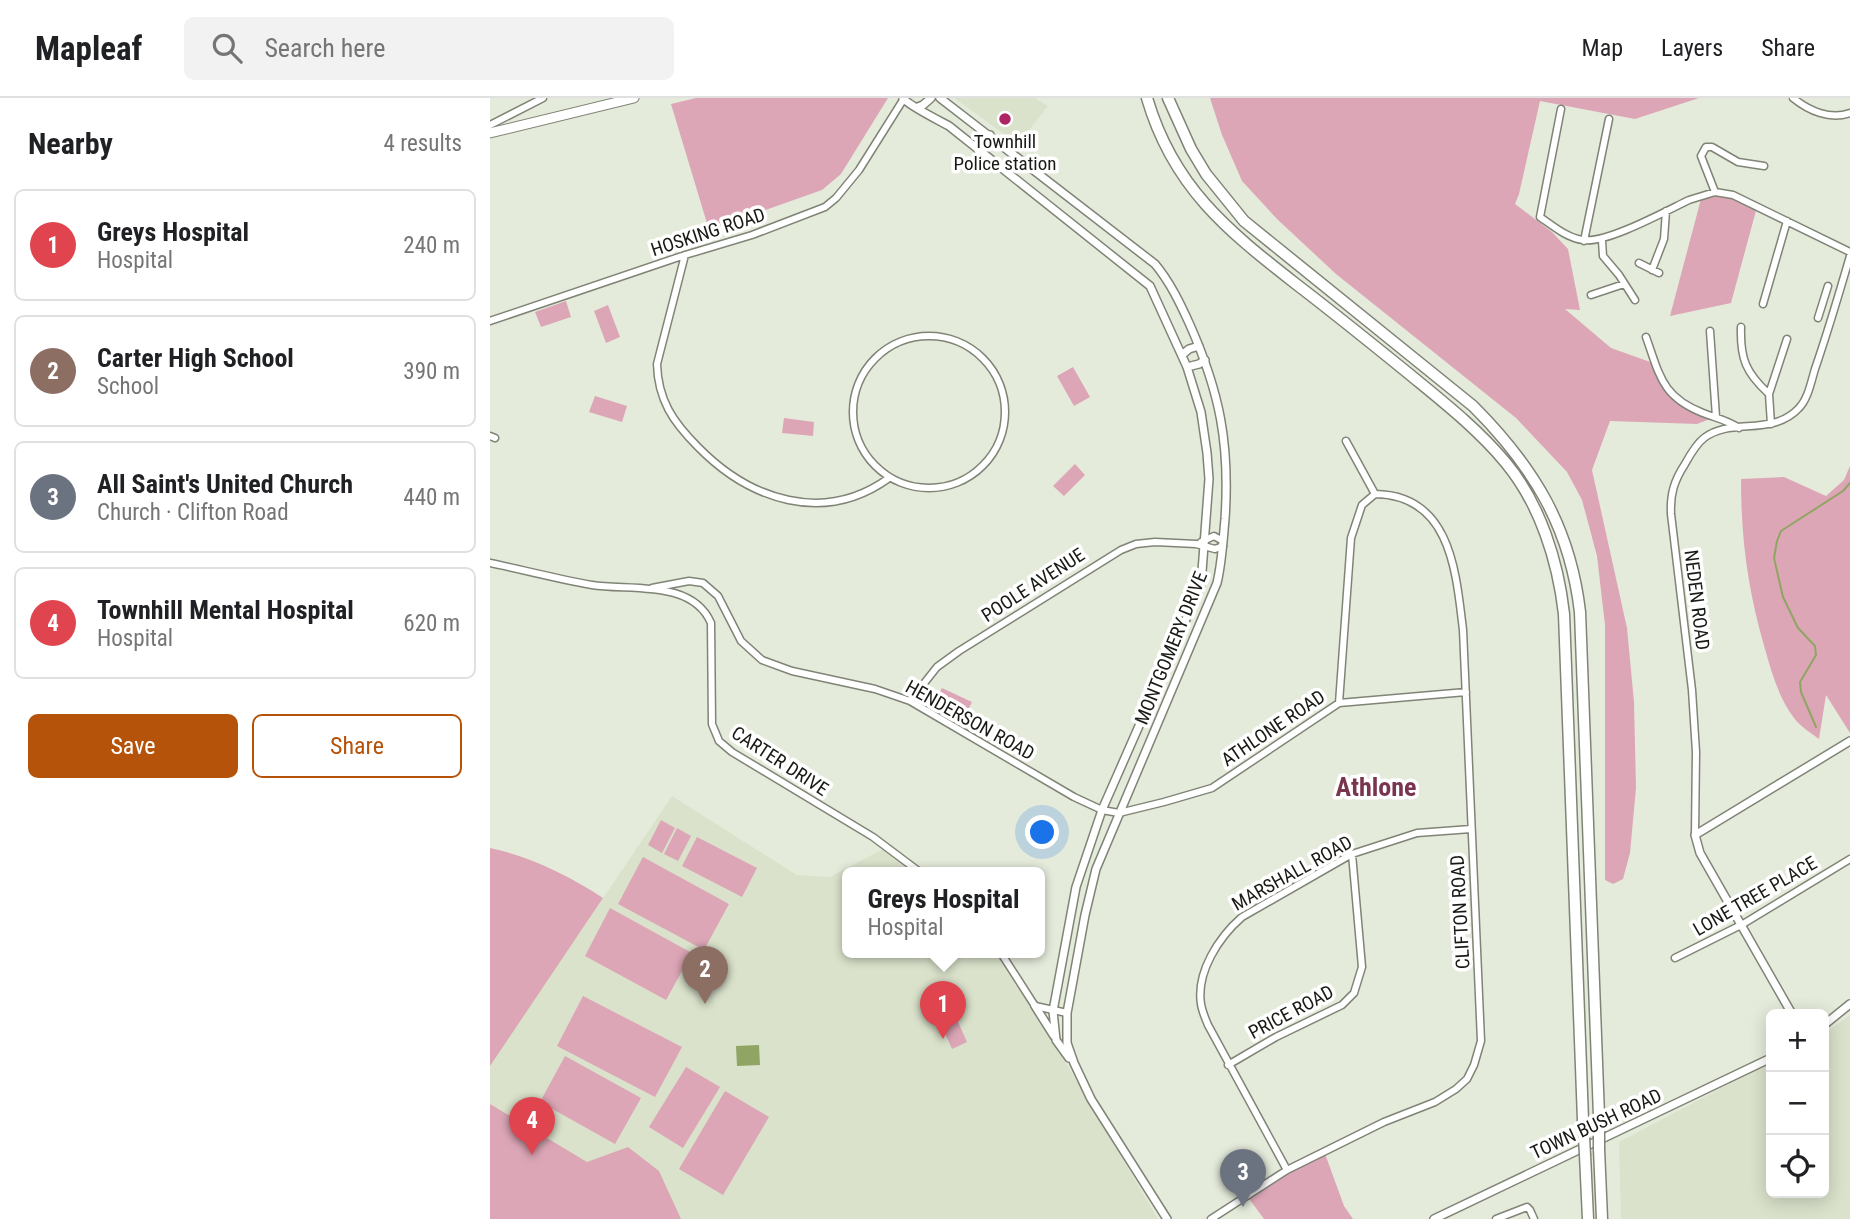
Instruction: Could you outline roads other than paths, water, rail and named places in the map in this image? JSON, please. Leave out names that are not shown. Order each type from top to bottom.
[{"type":"highway","points":[[1147,98],[1169,150],[1186,181],[1205,206],[1247,246],[1345,322],[1474,429],[1520,482],[1541,523],[1558,570],[1564,614],[1588,1219]]},
{"type":"highway","points":[[1168,98],[1191,149],[1206,174],[1244,221],[1473,406],[1528,469],[1558,522],[1577,588],[1581,623],[1602,1219]]},
{"type":"main road","points":[[490,133],[634,98]]},
{"type":"street","points":[[490,125],[543,98]]},
{"type":"street","points":[[915,106],[923,105],[931,98]]},
{"type":"street","name":"MONTGOMERY DRIVE","points":[[940,98],[1155,264],[1172,287],[1199,346],[1222,417],[1227,482],[1223,543],[1214,594],[1096,869],[1067,1013],[1066,1037],[1074,1063],[1091,1099],[1167,1219]]},
{"type":"street","points":[[1793,98],[1803,106],[1824,114],[1834,116],[1850,113]]},
{"type":"street","name":"MONTGOMERY DRIVE","points":[[903,99],[949,127],[1150,286],[1187,367],[1201,412],[1209,465],[1202,543],[1203,572],[1197,596],[1102,810],[1081,869],[1053,1011],[1056,1040],[1074,1063]]},
{"type":"street","name":"HOSKING ROAD","points":[[490,321],[752,235],[825,207],[859,170],[895,116],[903,99]]},
{"type":"street","name":"HOSKING ROAD","points":[[895,116],[915,106]]},
{"type":"street","points":[[523,108],[524,125]]},
{"type":"street","points":[[1561,109],[1540,217],[1573,237],[1584,241],[1602,240],[1689,200],[1724,192],[1745,199],[1850,254]]},
{"type":"street","points":[[1584,241],[1609,119]]},
{"type":"street","points":[[978,150],[989,135]]},
{"type":"street","points":[[1715,192],[1701,156],[1706,147],[1712,147],[1738,162],[1764,166]]},
{"type":"street","points":[[1639,263],[1656,272],[1664,239],[1666,211]]},
{"type":"street","points":[[1763,304],[1787,221]]},
{"type":"street","points":[[1602,240],[1603,256],[1635,300]]},
{"type":"street","name":"NEDEN ROAD","points":[[1790,1009],[1700,853],[1695,835],[1696,752],[1692,690],[1671,514],[1671,492],[1689,457],[1704,437],[1721,430],[1771,424],[1787,418],[1804,402],[1850,254]]},
{"type":"street","points":[[685,255],[660,344],[657,372],[667,411],[691,440],[729,475],[750,488],[782,499],[825,503],[848,499],[873,490],[890,478]]},
{"type":"street","points":[[1591,295],[1625,284]]},
{"type":"street","points":[[1818,318],[1828,286]]},
{"type":"street","points":[[1823,304],[1836,306]]},
{"type":"street","points":[[1741,327],[1741,353],[1746,367],[1769,394]]},
{"type":"street","points":[[1710,331],[1716,417]]},
{"type":"street","points":[[932,337],[961,343],[986,361],[1002,388],[1005,406],[999,441],[990,459],[981,469],[951,485],[919,488],[890,478],[866,455],[853,426],[852,408],[859,379],[867,366],[891,346],[913,339],[932,337]]},
{"type":"street","points":[[1646,337],[1668,391],[1682,404],[1739,428]]},
{"type":"street","points":[[1771,424],[1769,394],[1787,340]]},
{"type":"street","points":[[1182,355],[1199,346]]},
{"type":"street","points":[[1187,367],[1205,360]]},
{"type":"street","points":[[1339,702],[1351,538],[1362,505],[1375,494],[1346,441]]},
{"type":"street","name":"CLIFTON ROAD","points":[[1211,1219],[1287,1170],[1384,1122],[1435,1102],[1467,1079],[1481,1041],[1463,630],[1456,569],[1438,528],[1415,505],[1402,498],[1375,494]]},
{"type":"street","name":"POOLE AVENUE","points":[[910,701],[937,667],[1103,559],[1136,544],[1202,543],[1215,549],[1223,543],[1214,536],[1202,543]]},
{"type":"street","points":[[490,563],[591,585],[652,589],[682,597],[689,581]]},
{"type":"street","points":[[652,589],[689,581]]},
{"type":"street","name":"HENDERSON ROAD","points":[[689,581],[703,583],[713,591],[741,641],[762,660],[792,671],[875,689],[910,701],[1074,797],[1102,810]]},
{"type":"street","name":"CARTER DRIVE","points":[[682,597],[699,608],[711,623],[712,724],[719,741],[732,752],[873,837],[913,867]]},
{"type":"street","points":[[1158,683],[1172,689]]},
{"type":"street","name":"ATHLONE ROAD","points":[[1102,810],[1119,813],[1212,788],[1339,702],[1466,692]]},
{"type":"street","points":[[1154,693],[1168,699]]},
{"type":"street","points":[[1695,835],[1850,741]]},
{"type":"street","name":"MARSHALL ROAD","points":[[1287,1170],[1228,1065],[1201,1005],[1200,989],[1220,940],[1241,917],[1352,854],[1417,833],[1471,829]]},
{"type":"street","name":"PRICE ROAD","points":[[1228,1065],[1276,1037],[1342,1005],[1354,993],[1362,967],[1352,854]]},
{"type":"street","name":"LONE TREE PLACE","points":[[1675,958],[1743,924],[1850,859]]},
{"type":"street","points":[[1074,899],[1088,901]]},
{"type":"street","points":[[1072,914],[1085,915]]},
{"type":"street","points":[[1004,958],[1056,1040]]},
{"type":"street","points":[[1829,1021],[1850,1004]]},
{"type":"street","points":[[1035,1006],[1067,1013]]},
{"type":"street","name":"TOWN BUSH ROAD","points":[[1434,1219],[1766,1060]]},
{"type":"street","points":[[1496,1219],[1527,1207],[1534,1219]]},
{"type":"waterway","points":[[1816,727],[1801,692],[1800,682],[1816,655],[1815,646],[1798,628],[1783,597],[1774,558],[1781,531],[1843,491],[1850,483]]},
{"type":"place","name":"Townhill Police station","points":[[1005,119]]},
{"type":"place","name":"Carter High School","points":[[705,1004]]},
{"type":"place","name":"Greys Hospital","points":[[943,1039]]},
{"type":"place","name":"Townhill Mental Hospital","points":[[532,1155]]},
{"type":"place","name":"All Saint's United Church","points":[[1243,1207]]},
{"type":"district","name":"Athlone","points":[[1376,787]]}]
